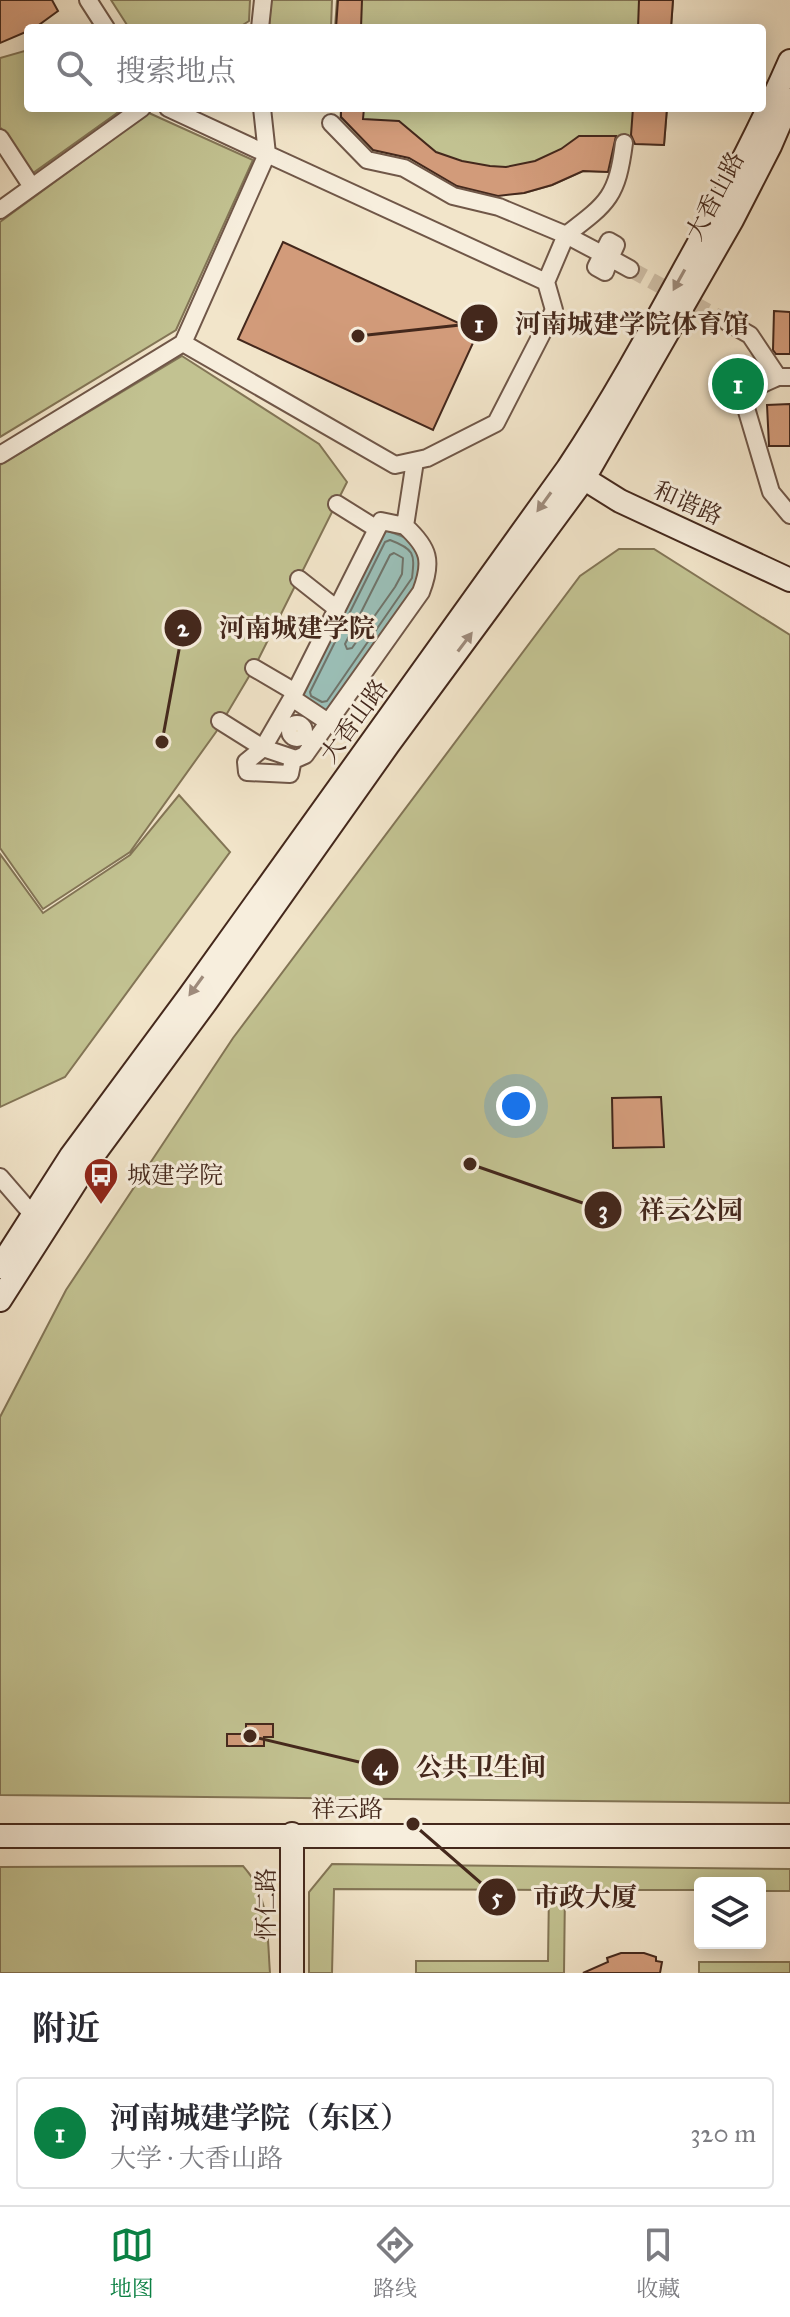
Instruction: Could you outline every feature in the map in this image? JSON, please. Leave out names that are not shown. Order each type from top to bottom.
[{"type":"main road","name":"大香山路","points":[[576,474],[755,139],[790,61]]},
{"type":"main road","name":"大香山路","points":[[0,1300],[71,1156],[576,474],[732,220],[790,100]]},
{"type":"main road","name":"和谐路","points":[[576,474],[620,501],[790,580]]},
{"type":"main road","name":"大香山路","points":[[0,1267],[40,1219]]},
{"type":"main road","name":"怀仁路","points":[[292,1834],[292,1973]]},
{"type":"main road","name":"祥云路","points":[[0,1836],[790,1836]]},
{"type":"street","points":[[88,0],[103,24]]},
{"type":"street","points":[[260,24],[263,0]]},
{"type":"street","points":[[0,210],[136,112]]},
{"type":"street","points":[[177,112],[546,282]]},
{"type":"street","points":[[0,455],[183,343],[267,154],[262,112]]},
{"type":"street","points":[[331,123],[367,160],[404,168],[453,196],[499,207],[566,235],[630,269]]},
{"type":"street","points":[[183,343],[395,465],[427,458],[496,423],[554,310],[546,282],[566,235],[605,205],[620,172],[624,143]]},
{"type":"street","points":[[2,146],[32,187]]},
{"type":"street","points":[[727,322],[750,335],[784,377],[756,387],[749,395],[746,408],[771,492],[790,515]]},
{"type":"street","points":[[405,526],[415,461]]},
{"type":"street","points":[[337,504],[379,525],[405,526],[422,542],[425,550],[428,574],[425,583],[328,722],[299,728],[263,748],[246,762],[247,772],[264,772],[275,776],[290,774],[288,757],[299,728],[293,695],[379,525],[393,507],[408,506]]},
{"type":"street","points":[[299,579],[337,609]]},
{"type":"street","points":[[254,668],[293,695],[299,728]]},
{"type":"street","points":[[220,721],[263,748],[288,757]]},
{"type":"street","points":[[299,728],[328,722]]},
{"type":"street","points":[[0,1177],[40,1219]]},
{"type":"green space","points":[[111,0],[250,0],[249,21],[244,24],[126,24]]},
{"type":"green space","points":[[271,0],[332,0],[331,24],[269,24]]},
{"type":"green space","points":[[337,0],[673,0],[671,24],[335,24]]},
{"type":"green space","points":[[24,51],[24,112],[118,112],[33,173],[0,127],[0,58]]},
{"type":"green space","points":[[341,112],[667,112],[664,145],[618,142],[616,172],[583,171],[524,193],[479,196],[422,175],[399,158],[363,152],[340,129]]},
{"type":"green space","points":[[149,113],[253,160],[176,330],[0,437],[0,222]]},
{"type":"green space","points":[[182,356],[319,444],[347,482],[254,668],[216,732],[130,852],[43,909],[0,848],[0,465]]},
{"type":"green space","points":[[619,549],[654,549],[790,635],[790,1803],[0,1795],[0,1417],[66,1290],[233,1038],[580,576]]},
{"type":"green space","points":[[179,795],[230,852],[65,1077],[0,1107],[0,854],[43,913],[130,855]]},
{"type":"green space","points":[[332,1864],[790,1869],[790,1891],[766,1891],[766,1877],[694,1877],[694,1890],[565,1890],[564,1973],[416,1973],[416,1961],[548,1961],[549,1890],[334,1889],[332,1973],[309,1973],[309,1892]]},
{"type":"green space","points":[[243,1866],[252,1877],[263,1903],[270,1973],[0,1973],[0,1867]]},
{"type":"green space","points":[[699,1962],[790,1962],[790,1973],[699,1973]]},
{"type":"water","points":[[383,529],[414,541],[420,552],[420,580],[327,715],[298,698]]},
{"type":"building","points":[[0,0],[52,0],[58,11],[40,24],[24,24],[24,33],[0,43]]},
{"type":"building","points":[[338,0],[362,0],[361,24],[336,24]]},
{"type":"building","points":[[639,0],[673,0],[671,24],[638,24]]},
{"type":"building","points":[[341,112],[364,112],[363,119],[399,121],[436,152],[490,166],[506,167],[535,161],[561,149],[579,136],[616,136],[608,172],[583,171],[552,185],[498,196],[457,186],[409,158],[373,150],[341,117]]},
{"type":"building","points":[[633,112],[667,112],[664,145],[635,144],[631,135]]},
{"type":"building","points":[[283,242],[478,332],[433,430],[238,339]]},
{"type":"building","points":[[774,311],[790,312],[790,354],[776,354],[773,350]]},
{"type":"building","points":[[790,404],[790,446],[769,446],[767,405]]},
{"type":"building","points":[[661,1097],[664,1147],[613,1148],[612,1098]]},
{"type":"building","points":[[246,1724],[273,1724],[273,1737],[264,1737],[264,1746],[227,1746],[227,1734],[246,1734]]},
{"type":"building","points":[[621,1953],[644,1953],[656,1957],[656,1961],[662,1962],[660,1973],[583,1973]]},
{"type":"tunnel","points":[[630,269],[727,322]]},
{"type":"place","name":"河南城建学院体育馆","points":[[358,336]]},
{"type":"place","name":"河南城建学院（东区）","points":[[738,384]]},
{"type":"place","name":"河南城建学院","points":[[162,742]]},
{"type":"place","name":"祥云公园","points":[[470,1164]]},
{"type":"place","name":"城建学院","points":[[101,1206]]},
{"type":"place","name":"公共卫生间","points":[[250,1736]]},
{"type":"place","name":"市政大厦","points":[[413,1824]]}]
